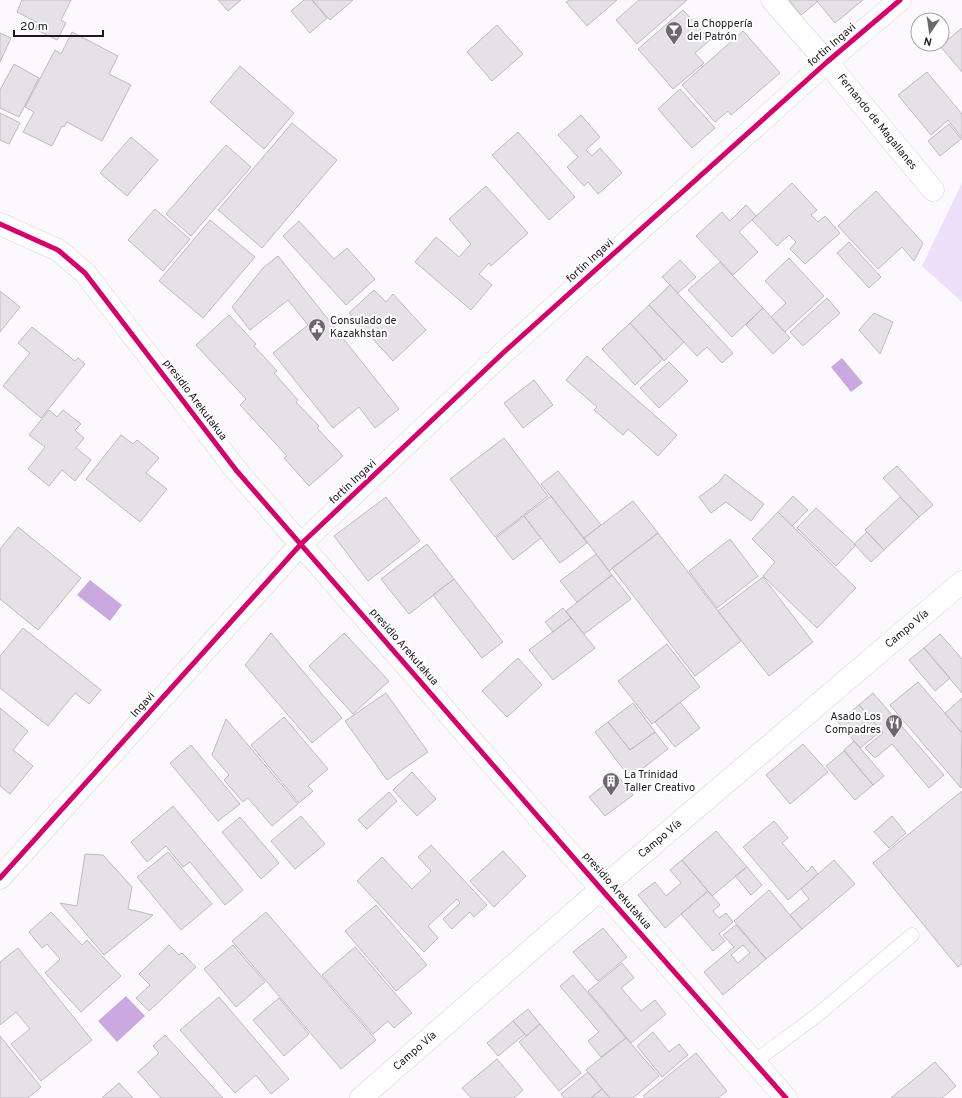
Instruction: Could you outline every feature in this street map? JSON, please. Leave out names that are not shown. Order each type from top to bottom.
[{"type":"street","name":"Fernando de Magallanes","points":[[772,0],[827,62],[933,190]]},
{"type":"street","name":"fortin Ingavi","points":[[301,544],[503,353],[827,62],[900,0]]},
{"type":"street","name":"presidio Arekutakua","points":[[0,224],[58,250],[85,273],[236,470],[601,889],[786,1098]]},
{"type":"street","name":"Ingavi","points":[[4,867],[301,544]]},
{"type":"street","name":"Campo Vía","points":[[361,1098],[601,889],[962,582]]},
{"type":"lane","points":[[754,1062],[816,1016],[912,935]]},
{"type":"shaded area","points":[[962,183],[962,302],[922,266]]},
{"type":"shaded area","points":[[842,358],[863,383],[851,392],[831,367]]},
{"type":"shaded area","points":[[90,580],[122,605],[110,621],[77,595]]},
{"type":"shaded area","points":[[126,996],[145,1016],[117,1042],[98,1021]]},
{"type":"building","points":[[22,0],[71,0],[61,20],[66,23],[57,40],[35,29],[38,23],[17,12]]},
{"type":"building","points":[[218,0],[241,0],[228,11]]},
{"type":"building","points":[[304,0],[312,0],[327,18],[310,33],[291,11]]},
{"type":"building","points":[[312,0],[353,0],[330,20]]},
{"type":"building","points":[[569,0],[617,0],[587,26],[566,2]]},
{"type":"building","points":[[639,0],[687,0],[637,44],[616,20]]},
{"type":"building","points":[[789,0],[816,0],[817,2],[801,15]]},
{"type":"building","points":[[816,0],[863,0],[835,23]]},
{"type":"building","name":"La Choppería del Patrón","points":[[683,10],[710,40],[695,53],[704,63],[673,89],[638,49]]},
{"type":"building","points":[[497,25],[523,54],[492,81],[467,52]]},
{"type":"building","points":[[962,28],[962,72],[945,52],[950,52],[950,38]]},
{"type":"building","points":[[743,31],[780,73],[731,115],[728,111],[715,122],[682,85]]},
{"type":"building","points":[[72,32],[118,56],[109,74],[131,85],[102,141],[67,122],[64,127],[62,126],[52,146],[23,132],[34,112],[25,107],[55,50],[61,54]]},
{"type":"building","points":[[0,33],[11,38],[0,62]]},
{"type":"building","points":[[14,64],[39,78],[19,117],[0,108],[0,90]]},
{"type":"building","points":[[240,66],[294,113],[264,149],[210,102]]},
{"type":"building","points":[[927,72],[962,114],[962,138],[948,120],[931,135],[898,95]]},
{"type":"building","points":[[680,89],[715,128],[692,148],[658,109]]},
{"type":"building","points":[[0,113],[20,123],[9,144],[0,140]]},
{"type":"building","points":[[581,115],[600,137],[586,150],[592,156],[600,148],[622,173],[598,194],[588,182],[584,186],[567,167],[578,157],[558,135]]},
{"type":"building","points":[[292,123],[337,160],[262,248],[218,210]]},
{"type":"building","points":[[949,124],[961,139],[940,156],[928,141]]},
{"type":"building","points":[[518,132],[575,197],[549,220],[492,155]]},
{"type":"building","points":[[131,137],[158,160],[127,196],[100,173]]},
{"type":"building","points":[[226,145],[251,167],[191,236],[166,214]]},
{"type":"building","points":[[792,183],[817,210],[811,215],[818,222],[825,216],[840,233],[805,264],[790,249],[796,242],[789,235],[777,246],[752,220]]},
{"type":"building","points":[[486,186],[528,233],[491,266],[489,263],[479,274],[492,285],[471,310],[415,262],[436,237],[459,257],[471,244],[449,219]]},
{"type":"building","points":[[876,191],[923,243],[914,261],[902,247],[878,269],[838,226]]},
{"type":"building","points":[[746,205],[756,216],[739,232],[758,252],[733,275],[696,236],[722,212],[730,221]]},
{"type":"building","points":[[155,209],[190,239],[163,271],[128,240]]},
{"type":"building","points":[[210,220],[255,257],[203,318],[159,281]]},
{"type":"building","points":[[299,221],[334,259],[347,248],[375,279],[346,305],[283,236]]},
{"type":"building","points":[[849,242],[881,277],[869,288],[837,253]]},
{"type":"building","name":"Consulado de Kazakhstan","points":[[278,256],[399,409],[375,428],[359,407],[333,428],[273,353],[308,325],[288,300],[250,330],[232,307],[263,268]]},
{"type":"building","points":[[789,258],[824,296],[785,332],[771,317],[786,303],[765,281]]},
{"type":"building","points":[[680,260],[696,277],[678,293],[662,277]]},
{"type":"building","points":[[720,262],[763,308],[732,337],[688,290]]},
{"type":"building","points":[[670,285],[733,353],[722,363],[707,347],[697,356],[649,305]]},
{"type":"building","points":[[374,290],[386,302],[393,294],[426,330],[393,361],[349,313]]},
{"type":"building","points":[[0,291],[20,307],[0,332]]},
{"type":"building","points":[[827,298],[840,313],[803,346],[790,332]]},
{"type":"building","points":[[649,305],[684,342],[664,361],[630,323]]},
{"type":"building","points":[[763,308],[790,338],[773,354],[746,325]]},
{"type":"building","points":[[874,313],[893,322],[880,354],[859,330]]},
{"type":"building","points":[[229,315],[256,344],[254,346],[277,371],[274,373],[298,400],[296,402],[319,426],[317,428],[343,456],[309,486],[284,458],[287,456],[240,405],[246,399],[196,345]]},
{"type":"building","points":[[630,323],[663,359],[635,385],[602,349]]},
{"type":"building","points":[[32,327],[75,361],[78,358],[85,364],[41,418],[3,386],[30,353],[18,343]]},
{"type":"building","points":[[587,356],[677,435],[658,456],[628,429],[623,435],[594,410],[597,407],[566,380]]},
{"type":"building","points":[[669,362],[688,381],[659,408],[640,388]]},
{"type":"building","points":[[534,380],[553,405],[523,428],[504,403]]},
{"type":"building","points":[[49,410],[57,417],[63,410],[81,424],[75,430],[84,438],[76,448],[91,460],[75,481],[62,470],[49,486],[28,469],[45,447],[29,435]]},
{"type":"building","points":[[121,435],[133,444],[137,440],[159,458],[146,473],[167,489],[140,522],[86,479]]},
{"type":"building","points":[[504,438],[548,496],[495,537],[450,479]]},
{"type":"building","points":[[897,466],[933,505],[919,517],[883,478]]},
{"type":"building","points":[[558,471],[601,525],[584,538],[541,484]]},
{"type":"building","points":[[725,474],[764,504],[751,521],[726,502],[711,513],[699,497],[718,483]]},
{"type":"building","points":[[551,496],[587,543],[560,563],[524,516]]},
{"type":"building","points":[[793,496],[808,510],[792,526],[778,512]]},
{"type":"building","points":[[386,497],[420,541],[368,581],[334,536]]},
{"type":"building","points":[[900,497],[919,517],[884,550],[865,530]]},
{"type":"building","points":[[633,501],[658,533],[609,571],[584,538]]},
{"type":"building","points":[[816,508],[856,545],[836,566],[797,528]]},
{"type":"building","points":[[778,512],[856,588],[817,628],[763,576],[775,562],[752,539]]},
{"type":"building","points":[[524,516],[541,538],[513,560],[496,538]]},
{"type":"building","points":[[18,527],[81,578],[38,630],[0,599],[0,549]]},
{"type":"building","points":[[867,532],[884,550],[871,562],[854,544]]},
{"type":"building","points":[[658,533],[741,641],[695,676],[612,568]]},
{"type":"building","points":[[730,539],[758,576],[717,608],[689,571]]},
{"type":"building","points":[[427,544],[454,579],[409,614],[381,579]]},
{"type":"building","points":[[596,554],[612,575],[577,602],[560,581]]},
{"type":"building","points":[[612,575],[631,599],[584,634],[566,611]]},
{"type":"building","points":[[763,577],[813,642],[769,676],[718,611]]},
{"type":"building","points":[[454,579],[503,642],[482,658],[433,595]]},
{"type":"building","points":[[563,608],[571,618],[553,632],[545,622]]},
{"type":"building","points":[[571,618],[595,648],[553,680],[529,650]]},
{"type":"building","points":[[23,628],[101,690],[89,704],[75,693],[48,726],[0,688],[0,656]]},
{"type":"building","points":[[271,633],[342,718],[312,743],[245,665]]},
{"type":"building","points":[[344,633],[389,681],[353,714],[309,666]]},
{"type":"building","points":[[940,634],[962,659],[962,693],[924,648]]},
{"type":"building","points":[[667,644],[700,687],[652,724],[618,681]]},
{"type":"building","points":[[924,648],[950,678],[935,691],[909,660]]},
{"type":"building","points":[[518,658],[542,685],[507,717],[482,691]]},
{"type":"building","points":[[918,682],[962,733],[961,788],[890,705]]},
{"type":"building","points":[[386,693],[428,752],[387,780],[345,721]]},
{"type":"building","name":"Asado Los Compadres","points":[[873,693],[944,775],[929,788],[892,744],[875,758],[865,748],[883,733],[859,705]]},
{"type":"building","points":[[962,698],[962,733],[945,713]]},
{"type":"building","points":[[680,702],[700,728],[675,747],[655,722]]},
{"type":"building","points":[[633,703],[655,732],[630,750],[608,722]]},
{"type":"building","points":[[859,705],[881,731],[860,748],[838,722]]},
{"type":"building","points":[[0,708],[28,731],[13,750],[33,766],[10,794],[0,786]]},
{"type":"building","points":[[284,717],[328,769],[308,786],[313,791],[299,803],[251,745]]},
{"type":"building","points":[[226,719],[298,804],[272,826],[248,798],[243,802],[224,780],[229,775],[212,755]]},
{"type":"building","points":[[608,722],[630,750],[655,732],[668,749],[630,778],[595,732]]},
{"type":"building","points":[[854,741],[884,776],[873,785],[844,750]]},
{"type":"building","points":[[803,744],[828,772],[790,804],[766,775]]},
{"type":"building","points":[[191,745],[240,804],[218,821],[170,763]]},
{"type":"building","points":[[844,751],[873,785],[855,800],[826,766]]},
{"type":"building","points":[[412,772],[436,799],[417,816],[393,790]]},
{"type":"building","name":"La Trinidad Taller Creativo","points":[[617,775],[633,795],[605,816],[589,797]]},
{"type":"building","points":[[962,791],[962,964],[958,967],[873,863]]},
{"type":"building","points":[[389,792],[397,801],[367,829],[358,820]]},
{"type":"building","points":[[173,806],[243,890],[225,905],[190,862],[183,867],[166,846],[147,862],[131,842]]},
{"type":"building","points":[[301,816],[325,844],[295,869],[271,841]]},
{"type":"building","points":[[892,816],[906,833],[889,848],[874,832]]},
{"type":"building","points":[[240,817],[279,863],[261,879],[222,832]]},
{"type":"building","points":[[774,821],[788,838],[782,843],[807,872],[812,866],[818,874],[788,900],[743,847]]},
{"type":"building","points":[[716,831],[747,867],[712,896],[682,860]]},
{"type":"building","points":[[431,845],[487,905],[474,917],[470,912],[452,929],[443,919],[460,903],[457,899],[428,926],[438,938],[424,952],[357,881],[382,857],[412,889],[431,871],[418,857]]},
{"type":"building","points":[[503,851],[526,876],[494,907],[470,881]]},
{"type":"building","points":[[168,852],[212,904],[181,930],[137,877]]},
{"type":"building","points":[[85,854],[103,855],[132,887],[128,909],[153,915],[104,955],[60,903],[77,906]]},
{"type":"building","points":[[682,860],[708,891],[665,928],[638,895],[655,882],[666,896],[681,883],[670,870]]},
{"type":"building","points":[[834,860],[855,884],[802,929],[790,915],[809,899],[801,889]]},
{"type":"building","points":[[747,867],[762,885],[751,895],[735,876]]},
{"type":"building","points":[[769,890],[802,929],[766,959],[734,921]]},
{"type":"building","points":[[708,891],[720,905],[713,911],[719,918],[726,913],[733,922],[719,934],[725,941],[713,951],[681,914]]},
{"type":"building","points":[[376,905],[427,965],[396,991],[345,931]]},
{"type":"building","points":[[51,912],[82,945],[87,940],[121,976],[81,1012],[45,973],[60,959],[47,944],[42,948],[29,932]]},
{"type":"building","points":[[266,912],[376,1040],[341,1069],[232,941]]},
{"type":"building","points":[[736,925],[766,959],[723,995],[704,972],[734,947],[723,935]],"holes":[[[743,945],[750,953],[738,963],[731,955]]]},
{"type":"building","points":[[603,928],[627,957],[598,981],[573,952]]},
{"type":"building","points":[[169,945],[179,955],[182,953],[196,967],[149,1011],[136,998],[150,985],[139,974]]},
{"type":"building","points":[[233,945],[265,982],[236,1007],[204,969]]},
{"type":"building","points":[[355,947],[412,1013],[394,1028],[388,1021],[373,1034],[322,975]]},
{"type":"building","points":[[18,948],[92,1040],[41,1081],[11,1044],[30,1029],[16,1012],[0,1025],[0,962]]},
{"type":"building","points":[[622,963],[634,978],[621,988],[641,1011],[655,1000],[666,1014],[631,1043],[588,991]]},
{"type":"building","points":[[573,975],[626,1038],[601,1057],[588,1041],[599,1032],[560,986]]},
{"type":"building","points":[[219,997],[289,1079],[271,1094],[256,1075],[235,1093],[180,1030]]},
{"type":"building","points":[[279,998],[309,1034],[284,1056],[253,1020]]},
{"type":"building","points":[[528,1009],[540,1024],[526,1036],[513,1021]]},
{"type":"building","points":[[513,1021],[525,1034],[498,1056],[487,1043]]},
{"type":"building","points":[[540,1024],[581,1073],[559,1091],[519,1042]]},
{"type":"building","points":[[653,1032],[669,1052],[679,1044],[688,1055],[662,1077],[637,1046]]},
{"type":"building","points":[[165,1035],[223,1098],[161,1098],[138,1072],[159,1053],[153,1046]]},
{"type":"building","points":[[0,1036],[41,1087],[28,1098],[0,1098]]},
{"type":"building","points":[[626,1038],[659,1076],[633,1098],[610,1098],[586,1070]]},
{"type":"building","points":[[696,1053],[727,1091],[718,1098],[645,1098],[643,1096]]},
{"type":"building","points":[[497,1059],[523,1090],[514,1098],[471,1098],[462,1088]]},
{"type":"building","points":[[935,1062],[956,1086],[942,1098],[891,1098]]},
{"type":"building","points":[[588,1072],[602,1089],[591,1098],[564,1098],[561,1094]]},
{"type":"building","points":[[119,1083],[133,1098],[102,1098]]},
{"type":"building","points":[[602,1089],[610,1098],[591,1098]]},
{"type":"cycle path","points":[[0,878],[301,544],[503,353],[827,62],[900,0]]},
{"type":"cycle path","points":[[0,224],[58,250],[85,273],[236,470],[601,889],[786,1098]]},
{"type":"place","name":"La Choppería del Patrón","points":[[674,45]]},
{"type":"place","name":"Consulado de Kazakhstan","points":[[317,342]]},
{"type":"place","name":"Asado Los Compadres","points":[[894,738]]},
{"type":"place","name":"La Trinidad Taller Creativo","points":[[611,796]]}]
